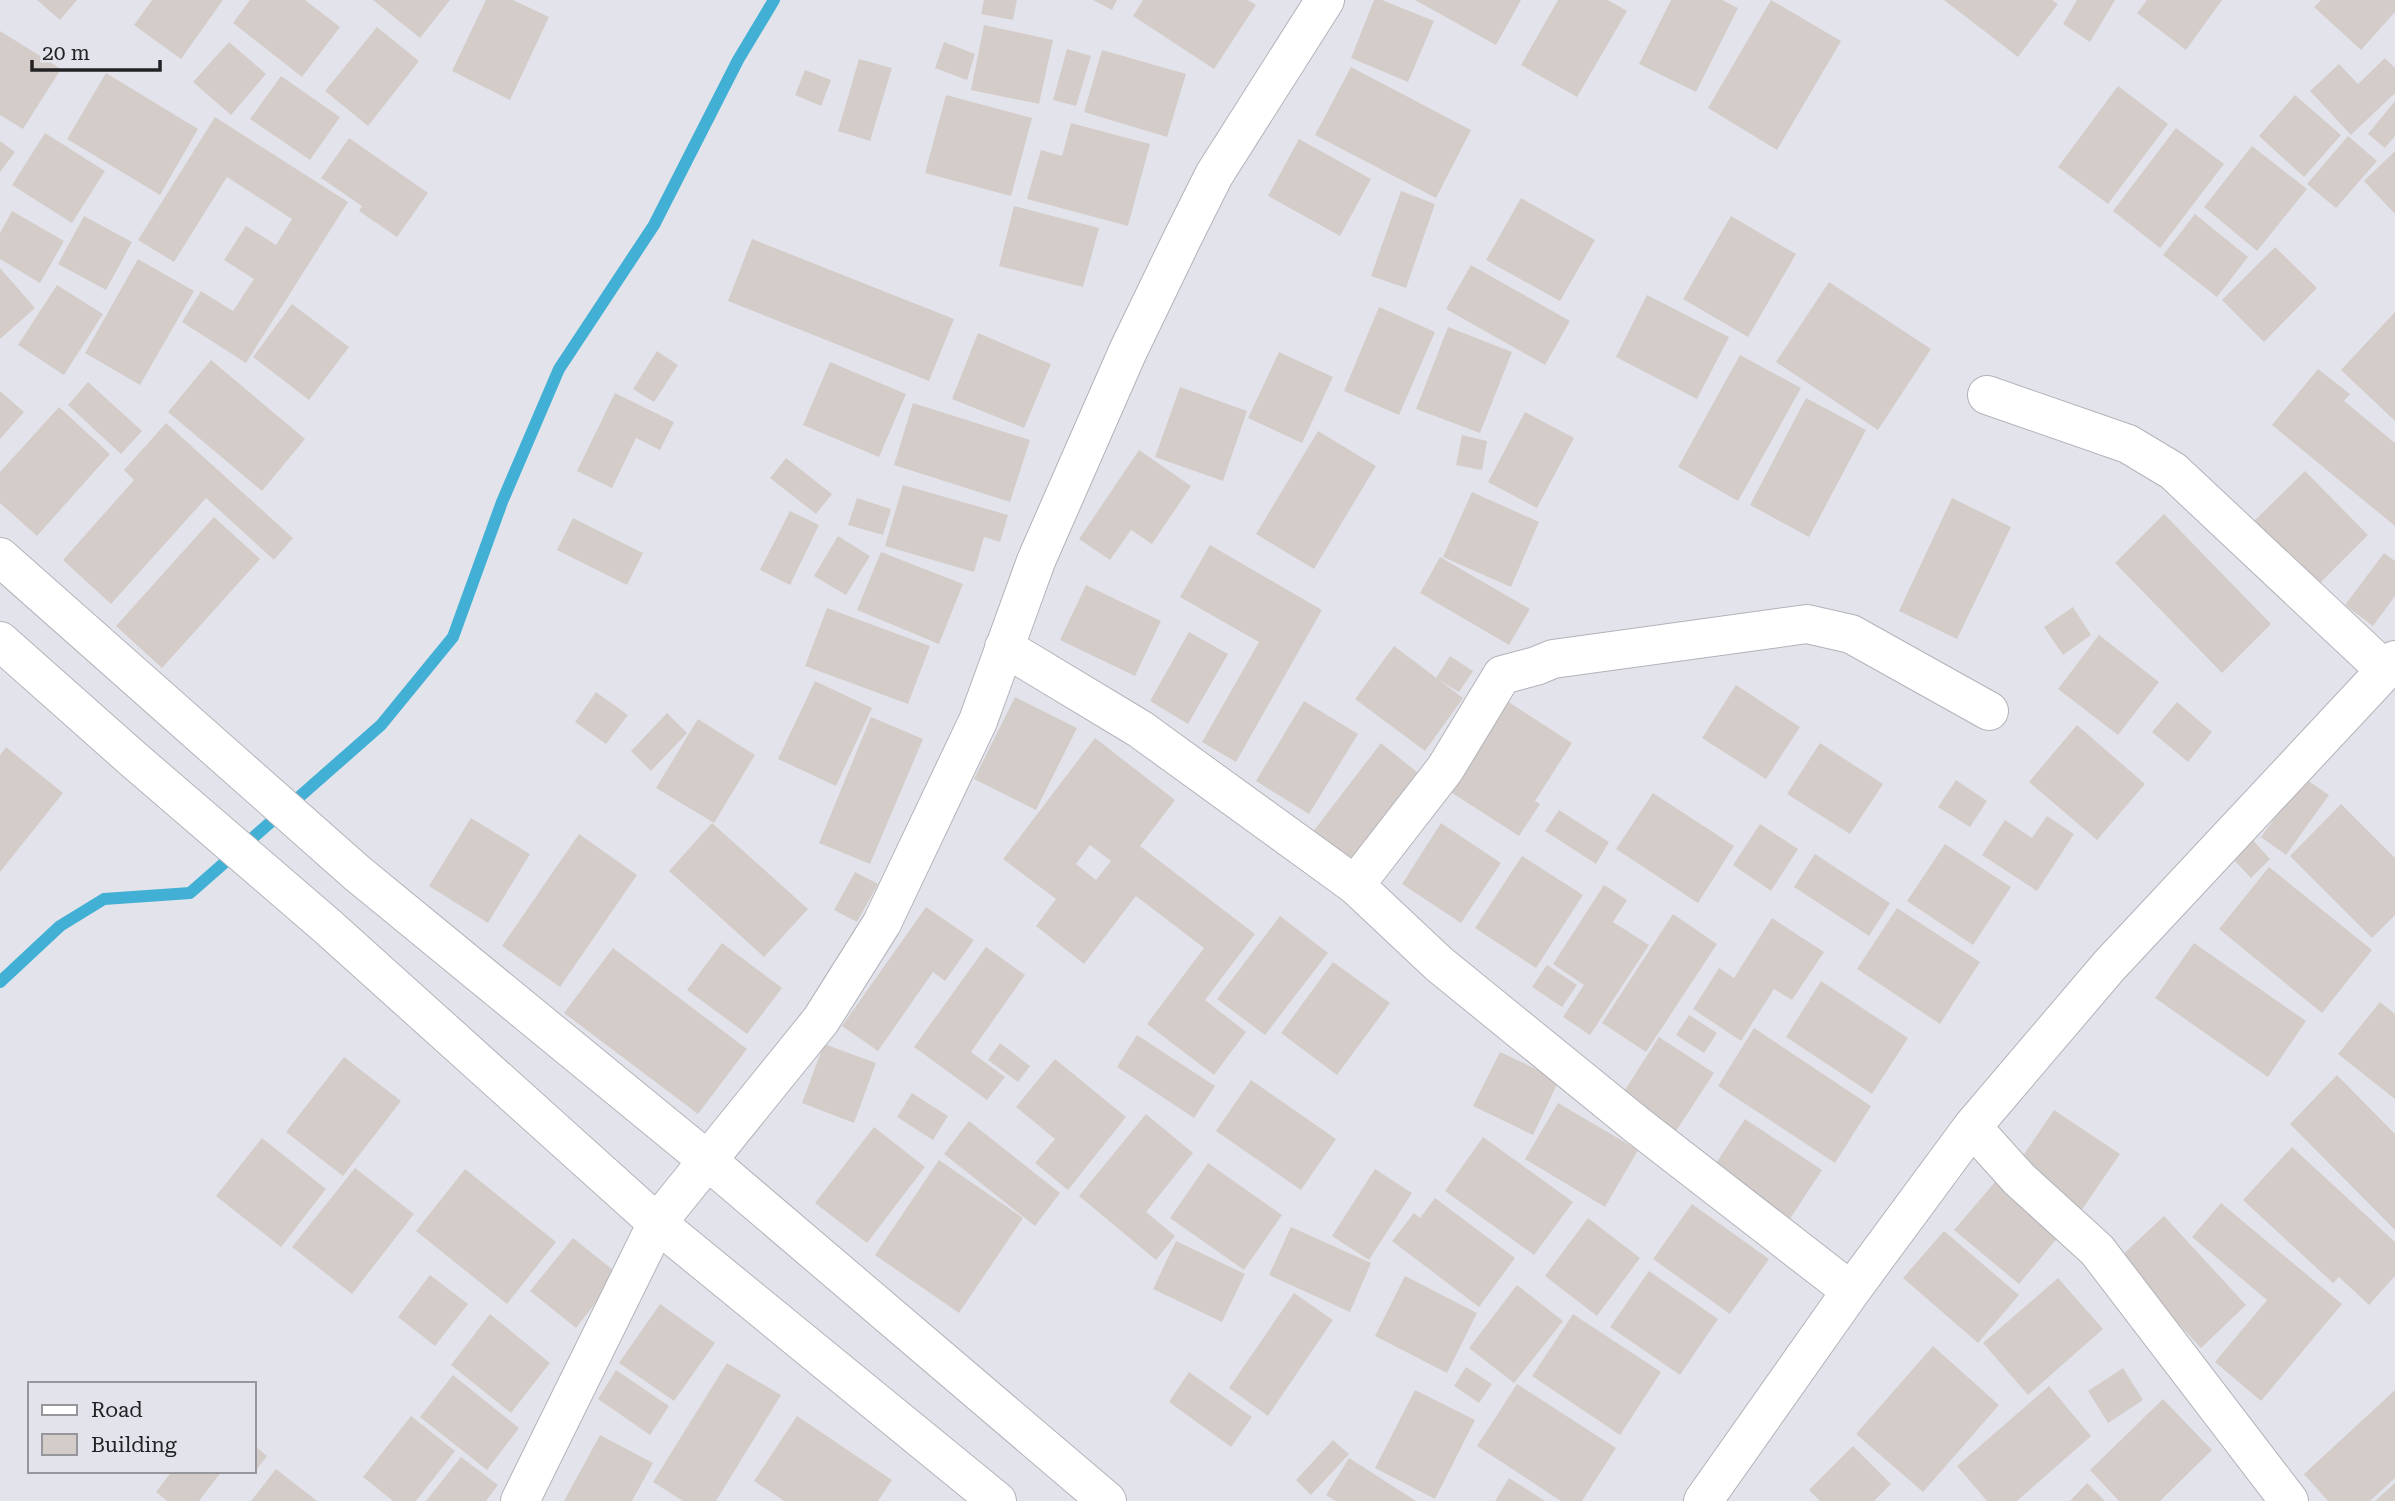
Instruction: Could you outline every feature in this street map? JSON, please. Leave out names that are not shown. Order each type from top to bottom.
[{"type":"street","points":[[520,1501],[657,1223],[821,1020],[882,923],[978,721],[1036,561],[1128,351],[1214,175],[1325,0]]},
{"type":"street","points":[[1703,1501],[1851,1291],[1972,1127],[2109,966],[2390,665],[2173,471],[2128,444],[1987,395]]},
{"type":"street","points":[[0,557],[357,873],[707,1160],[1107,1501]]},
{"type":"street","points":[[1355,886],[1445,769],[1502,674],[1553,659],[1807,624],[1851,634],[1989,711]]},
{"type":"street","points":[[0,640],[133,760],[327,926],[657,1223],[997,1501]]},
{"type":"street","points":[[1004,647],[1140,729],[1355,886],[1450,973],[1637,1125],[1851,1291]]},
{"type":"street","points":[[1972,1127],[2019,1179],[2097,1250],[2289,1501]]},
{"type":"building","points":[[37,0],[77,0],[60,20]]},
{"type":"building","points":[[152,0],[223,0],[181,59],[134,25]]},
{"type":"building","points":[[250,0],[305,0],[340,27],[302,77],[233,23]]},
{"type":"building","points":[[373,0],[450,0],[420,38]]},
{"type":"building","points":[[486,0],[513,0],[549,17],[510,100],[452,71]]},
{"type":"building","points":[[984,0],[1017,0],[1013,20],[981,14]]},
{"type":"building","points":[[1093,0],[1117,0],[1112,10]]},
{"type":"building","points":[[1143,0],[1248,0],[1256,5],[1214,69],[1133,16]]},
{"type":"building","points":[[1374,0],[1382,0],[1434,21],[1408,82],[1351,58]]},
{"type":"building","points":[[1415,0],[1521,0],[1496,45]]},
{"type":"building","points":[[1558,0],[1608,0],[1627,11],[1577,97],[1521,65]]},
{"type":"building","points":[[1671,0],[1722,0],[1738,8],[1696,92],[1639,64]]},
{"type":"building","points":[[1771,0],[1841,41],[1777,150],[1708,108]]},
{"type":"building","points":[[1944,0],[2052,0],[2058,4],[2018,57]]},
{"type":"building","points":[[2077,0],[2115,0],[2090,42],[2063,24]]},
{"type":"building","points":[[2147,0],[2222,0],[2186,50],[2137,13]]},
{"type":"building","points":[[2321,0],[2395,0],[2395,12],[2361,50],[2314,7]]},
{"type":"building","points":[[984,25],[1053,40],[1039,104],[971,90]]},
{"type":"building","points":[[377,27],[419,61],[368,126],[325,91]]},
{"type":"building","points":[[0,31],[61,69],[23,129],[0,115]]},
{"type":"building","points":[[229,42],[266,74],[231,115],[193,82]]},
{"type":"building","points":[[944,42],[975,54],[967,80],[935,68]]},
{"type":"building","points":[[1067,49],[1091,56],[1076,106],[1053,100]]},
{"type":"building","points":[[1102,50],[1186,74],[1167,137],[1084,112]]},
{"type":"building","points":[[2385,58],[2395,68],[2395,93],[2351,135],[2310,91],[2339,64],[2358,84]]},
{"type":"building","points":[[859,59],[892,68],[870,141],[838,131]]},
{"type":"building","points":[[1351,67],[1471,130],[1436,198],[1315,135]]},
{"type":"building","points":[[805,70],[831,80],[821,106],[795,95]]},
{"type":"building","points":[[106,73],[198,129],[160,195],[67,139]]},
{"type":"building","points":[[281,76],[340,117],[310,160],[250,119]]},
{"type":"building","points":[[2118,86],[2168,124],[2108,204],[2058,167]]},
{"type":"building","points":[[946,95],[1032,118],[1011,196],[925,173]]},
{"type":"building","points":[[2295,95],[2341,135],[2304,177],[2259,136]]},
{"type":"building","points":[[2395,101],[2395,136],[2385,148],[2368,134]]},
{"type":"building","points":[[215,117],[348,202],[246,363],[182,322],[201,291],[233,311],[254,279],[224,260],[246,226],[276,245],[292,219],[227,177],[174,262],[138,240]]},
{"type":"building","points":[[1071,123],[1150,144],[1128,226],[1027,199],[1041,150],[1062,156]]},
{"type":"building","points":[[2176,128],[2224,164],[2160,248],[2113,211]]},
{"type":"building","points":[[45,133],[105,171],[72,223],[12,185]]},
{"type":"building","points":[[2348,136],[2377,161],[2336,208],[2307,184]]},
{"type":"building","points":[[349,138],[428,193],[397,237],[359,211],[362,206],[321,178]]},
{"type":"building","points":[[1299,139],[1371,179],[1340,236],[1268,196]]},
{"type":"building","points":[[0,141],[15,152],[0,172]]},
{"type":"building","points":[[2252,146],[2307,189],[2257,251],[2204,207]]},
{"type":"building","points":[[2395,151],[2395,214],[2364,181]]},
{"type":"building","points":[[1401,191],[1435,204],[1406,288],[1371,276]]},
{"type":"building","points":[[1521,198],[1595,240],[1560,301],[1486,260]]},
{"type":"building","points":[[1014,206],[1099,228],[1083,287],[999,266]]},
{"type":"building","points":[[12,211],[64,241],[40,283],[0,259],[0,233]]},
{"type":"building","points":[[2195,214],[2248,257],[2217,297],[2163,255]]},
{"type":"building","points":[[84,216],[132,242],[106,290],[58,264]]},
{"type":"building","points":[[1731,216],[1796,254],[1748,337],[1683,299]]},
{"type":"building","points":[[752,239],[954,319],[929,381],[728,301]]},
{"type":"building","points":[[2275,247],[2317,288],[2264,342],[2222,300]]},
{"type":"building","points":[[138,259],[194,291],[140,385],[85,353]]},
{"type":"building","points":[[1471,265],[1570,321],[1545,365],[1446,309]]},
{"type":"building","points":[[0,268],[35,308],[0,339]]},
{"type":"building","points":[[1829,282],[1931,349],[1878,430],[1776,362]]},
{"type":"building","points":[[57,285],[103,314],[64,375],[18,345]]},
{"type":"building","points":[[1647,295],[1729,337],[1697,399],[1616,357]]},
{"type":"building","points":[[292,304],[349,347],[309,400],[253,357]]},
{"type":"building","points":[[1379,307],[1435,332],[1399,415],[1344,391]]},
{"type":"building","points":[[2395,312],[2395,421],[2341,370]]},
{"type":"building","points":[[1448,327],[1512,352],[1480,433],[1416,409]]},
{"type":"building","points":[[978,333],[1051,364],[1024,428],[952,399]]},
{"type":"building","points":[[657,351],[678,365],[654,402],[633,389]]},
{"type":"building","points":[[1279,352],[1333,377],[1302,443],[1248,418]]},
{"type":"building","points":[[1740,355],[1801,388],[1738,501],[1678,467]]},
{"type":"building","points":[[211,360],[305,439],[262,491],[168,412]]},
{"type":"building","points":[[830,362],[906,394],[879,457],[803,425]]},
{"type":"building","points":[[2318,369],[2350,394],[2344,401],[2395,443],[2395,526],[2272,425]]},
{"type":"building","points":[[88,382],[142,431],[121,454],[68,405]]},
{"type":"building","points":[[1180,387],[1247,411],[1223,481],[1155,457]]},
{"type":"building","points":[[0,391],[24,412],[0,439]]},
{"type":"building","points":[[615,393],[674,422],[660,450],[636,438],[612,488],[577,471]]},
{"type":"building","points":[[1806,398],[1866,430],[1809,537],[1750,505]]},
{"type":"building","points":[[913,403],[1030,440],[1010,502],[894,465]]},
{"type":"building","points":[[59,407],[110,454],[37,536],[0,503],[0,472]]},
{"type":"building","points":[[1525,412],[1574,438],[1537,508],[1488,482]]},
{"type":"building","points":[[166,423],[293,538],[274,560],[206,498],[111,604],[63,560],[134,480],[124,470]]},
{"type":"building","points":[[1318,431],[1376,466],[1314,569],[1256,534]]},
{"type":"building","points":[[1462,435],[1487,441],[1482,470],[1456,465]]},
{"type":"building","points":[[1139,450],[1191,486],[1152,544],[1131,530],[1110,560],[1079,539]]},
{"type":"building","points":[[786,458],[832,494],[816,514],[770,478]]},
{"type":"building","points":[[2305,471],[2368,535],[2316,587],[2252,523]]},
{"type":"building","points":[[903,485],[1008,515],[1000,542],[984,537],[974,572],[885,546]]},
{"type":"building","points":[[1472,492],[1539,522],[1511,587],[1443,557]]},
{"type":"building","points":[[857,498],[891,509],[883,535],[848,525]]},
{"type":"building","points":[[1952,498],[2011,527],[1957,639],[1899,611]]},
{"type":"building","points":[[790,511],[819,525],[790,585],[760,570]]},
{"type":"building","points":[[2164,514],[2271,624],[2222,673],[2115,563]]},
{"type":"building","points":[[214,517],[260,559],[162,668],[116,626]]},
{"type":"building","points":[[573,518],[643,553],[627,585],[557,550]]},
{"type":"building","points":[[838,536],[870,556],[846,595],[814,576]]},
{"type":"building","points":[[1210,545],[1322,610],[1236,762],[1202,742],[1259,642],[1180,597]]},
{"type":"building","points":[[881,552],[963,584],[939,644],[857,610]]},
{"type":"building","points":[[2384,553],[2395,561],[2395,596],[2373,626],[2345,605]]},
{"type":"building","points":[[1440,557],[1530,609],[1509,645],[1420,593]]},
{"type":"building","points":[[1086,585],[1161,621],[1135,676],[1060,640]]},
{"type":"building","points":[[2073,607],[2091,635],[2063,655],[2044,627]]},
{"type":"building","points":[[827,608],[930,646],[908,704],[805,666]]},
{"type":"building","points":[[1189,632],[1228,654],[1188,724],[1150,701]]},
{"type":"building","points":[[2099,635],[2159,682],[2118,735],[2058,689]]},
{"type":"building","points":[[1394,646],[1463,698],[1425,751],[1355,699]]},
{"type":"building","points":[[1450,656],[1473,671],[1459,692],[1436,678]]},
{"type":"building","points":[[815,681],[872,708],[836,786],[778,759]]},
{"type":"building","points":[[1736,685],[1800,727],[1766,779],[1702,738]]},
{"type":"building","points":[[596,692],[628,715],[606,744],[575,722]]},
{"type":"building","points":[[1015,697],[1077,728],[1036,810],[974,779]]},
{"type":"building","points":[[1501,697],[1572,743],[1535,801],[1540,804],[1519,836],[1443,787]]},
{"type":"building","points":[[1304,701],[1358,734],[1309,814],[1256,781]]},
{"type":"building","points":[[2177,702],[2212,732],[2188,762],[2152,732]]},
{"type":"building","points":[[667,713],[687,733],[651,771],[631,751]]},
{"type":"building","points":[[871,717],[923,739],[870,864],[819,843]]},
{"type":"building","points":[[698,719],[755,755],[714,823],[656,788]]},
{"type":"building","points":[[2077,725],[2145,784],[2097,840],[2029,782]]},
{"type":"building","points":[[1095,738],[1175,800],[1140,846],[1255,934],[1205,1000],[1246,1032],[1214,1075],[1147,1024],[1204,948],[1136,896],[1084,964],[1036,926],[1056,899],[1003,859]],"holes":[[[1090,845],[1111,861],[1096,880],[1076,864]]]},
{"type":"building","points":[[1381,743],[1423,777],[1355,866],[1312,833]]},
{"type":"building","points":[[1820,743],[1883,784],[1850,834],[1787,794]]},
{"type":"building","points":[[6,747],[63,793],[0,872],[0,755]]},
{"type":"building","points":[[2304,778],[2329,795],[2286,855],[2261,837]]},
{"type":"building","points":[[1956,780],[1987,801],[1970,827],[1938,807]]},
{"type":"building","points":[[1653,793],[1734,846],[1698,903],[1616,849]]},
{"type":"building","points":[[2341,804],[2395,858],[2395,915],[2372,938],[2290,856]]},
{"type":"building","points":[[1559,810],[1609,842],[1596,864],[1545,831]]},
{"type":"building","points":[[2047,816],[2074,834],[2037,891],[1982,855],[2005,820],[2032,838]]},
{"type":"building","points":[[471,818],[530,854],[488,923],[429,886]]},
{"type":"building","points":[[712,823],[808,909],[764,957],[669,871]]},
{"type":"building","points":[[1441,823],[1501,863],[1461,923],[1402,884]]},
{"type":"building","points":[[1760,824],[1798,849],[1771,891],[1733,865]]},
{"type":"building","points":[[579,834],[637,875],[560,987],[502,946]]},
{"type":"building","points":[[2250,837],[2270,859],[2251,878],[2230,856]]},
{"type":"building","points":[[1945,844],[2011,887],[1973,945],[1907,901]]},
{"type":"building","points":[[1815,854],[1890,903],[1869,936],[1794,887]]},
{"type":"building","points":[[1522,856],[1583,895],[1536,968],[1475,928]]},
{"type":"building","points":[[2269,867],[2372,950],[2322,1013],[2219,929]]},
{"type":"building","points":[[855,872],[878,884],[857,922],[834,910]]},
{"type":"building","points":[[1604,885],[1627,900],[1613,922],[1649,945],[1590,1035],[1563,1017],[1584,985],[1553,964]]},
{"type":"building","points":[[926,907],[974,940],[945,981],[933,972],[878,1051],[842,1026]]},
{"type":"building","points":[[1897,908],[1980,962],[1940,1024],[1857,969]]},
{"type":"building","points":[[1673,914],[1717,944],[1646,1052],[1602,1023]]},
{"type":"building","points":[[1280,916],[1328,953],[1265,1035],[1217,999]]},
{"type":"building","points":[[1772,918],[1824,952],[1792,1000],[1774,989],[1741,1041],[1693,1009],[1719,968],[1734,978]]},
{"type":"building","points":[[722,943],[782,988],[747,1034],[687,990]]},
{"type":"building","points":[[2194,943],[2306,1021],[2268,1077],[2155,998]]},
{"type":"building","points":[[986,947],[1025,975],[971,1052],[1005,1077],[987,1100],[914,1047]]},
{"type":"building","points":[[613,948],[747,1049],[698,1114],[564,1013]]},
{"type":"building","points":[[1333,962],[1390,1003],[1337,1075],[1281,1033]]},
{"type":"building","points":[[1547,965],[1577,985],[1562,1007],[1532,987]]},
{"type":"building","points":[[1821,981],[1908,1038],[1872,1094],[1786,1037]]},
{"type":"building","points":[[2380,1002],[2395,1014],[2395,1099],[2338,1054]]},
{"type":"building","points":[[1689,1015],[1717,1033],[1704,1053],[1676,1035]]},
{"type":"building","points":[[1754,1028],[1871,1106],[1835,1163],[1718,1086]]},
{"type":"building","points":[[1137,1035],[1215,1086],[1194,1118],[1117,1067]]},
{"type":"building","points":[[1659,1037],[1714,1073],[1676,1131],[1621,1096]]},
{"type":"building","points":[[1000,1043],[1030,1066],[1018,1082],[988,1060]]},
{"type":"building","points":[[824,1044],[876,1063],[854,1123],[802,1103]]},
{"type":"building","points":[[1500,1052],[1559,1080],[1533,1135],[1473,1106]]},
{"type":"building","points":[[344,1057],[401,1101],[343,1176],[286,1132]]},
{"type":"building","points":[[1055,1059],[1126,1117],[1068,1190],[1035,1163],[1055,1139],[1016,1107]]},
{"type":"building","points":[[2337,1075],[2395,1134],[2395,1230],[2290,1124]]},
{"type":"building","points":[[1251,1080],[1336,1139],[1301,1190],[1216,1131]]},
{"type":"building","points":[[912,1093],[948,1116],[933,1140],[897,1117]]},
{"type":"building","points":[[1558,1103],[1638,1150],[1605,1207],[1525,1159]]},
{"type":"building","points":[[2054,1110],[2120,1154],[2079,1214],[2014,1169]]},
{"type":"building","points":[[1146,1114],[1193,1153],[1146,1212],[1175,1236],[1156,1260],[1079,1196]]},
{"type":"building","points":[[1745,1119],[1822,1170],[1784,1228],[1707,1177]]},
{"type":"building","points":[[969,1121],[1060,1193],[1035,1226],[944,1154]]},
{"type":"building","points":[[874,1127],[925,1167],[867,1243],[815,1203]]},
{"type":"building","points":[[1483,1137],[1573,1202],[1534,1255],[1445,1191]]},
{"type":"building","points":[[262,1138],[326,1189],[281,1247],[216,1196]]},
{"type":"building","points":[[2292,1147],[2395,1242],[2395,1276],[2369,1305],[2339,1277],[2333,1283],[2243,1200]]},
{"type":"building","points":[[939,1160],[1023,1218],[959,1313],[875,1255]]},
{"type":"building","points":[[1208,1163],[1282,1215],[1244,1270],[1170,1218]]},
{"type":"building","points":[[355,1168],[414,1214],[352,1294],[292,1247]]},
{"type":"building","points":[[465,1169],[556,1242],[507,1304],[416,1231]]},
{"type":"building","points":[[1375,1169],[1412,1193],[1369,1260],[1332,1236]]},
{"type":"building","points":[[1995,1182],[2059,1236],[2019,1284],[1954,1230]]},
{"type":"building","points":[[1435,1198],[1515,1258],[1479,1307],[1392,1241],[1414,1213],[1420,1218]]},
{"type":"building","points":[[2221,1203],[2342,1304],[2261,1401],[2215,1362],[2267,1300],[2192,1237]]},
{"type":"building","points":[[1692,1204],[1769,1259],[1730,1314],[1653,1259]]},
{"type":"building","points":[[2164,1216],[2246,1305],[2201,1348],[2118,1259]]},
{"type":"building","points":[[1588,1218],[1640,1258],[1597,1316],[1545,1276]]},
{"type":"building","points":[[1291,1227],[1371,1263],[1350,1312],[1269,1275]]},
{"type":"building","points":[[1944,1231],[2019,1295],[1978,1343],[1903,1278]]},
{"type":"building","points":[[573,1238],[618,1274],[576,1328],[530,1291]]},
{"type":"building","points":[[1176,1241],[1245,1274],[1222,1322],[1153,1289]]},
{"type":"building","points":[[1649,1271],[1718,1319],[1680,1375],[1610,1327]]},
{"type":"building","points":[[430,1275],[468,1304],[435,1346],[398,1317]]},
{"type":"building","points":[[1405,1276],[1477,1313],[1447,1373],[1375,1336]]},
{"type":"building","points":[[2058,1278],[2103,1329],[2028,1395],[1983,1343]]},
{"type":"building","points":[[1517,1285],[1563,1321],[1514,1383],[1469,1348]]},
{"type":"building","points":[[1294,1293],[1333,1320],[1268,1416],[1229,1388]]},
{"type":"building","points":[[660,1304],[715,1343],[674,1401],[619,1363]]},
{"type":"building","points":[[490,1314],[550,1363],[511,1413],[451,1365]]},
{"type":"building","points":[[1573,1314],[1661,1372],[1620,1435],[1532,1376]]},
{"type":"building","points":[[1933,1346],[1999,1405],[1923,1492],[1856,1434]]},
{"type":"building","points":[[727,1363],[781,1395],[716,1501],[683,1501],[653,1482]]},
{"type":"building","points":[[1466,1367],[1492,1384],[1479,1403],[1454,1386]]},
{"type":"building","points":[[2123,1368],[2143,1400],[2108,1423],[2088,1391]]},
{"type":"building","points":[[616,1370],[669,1406],[650,1435],[598,1399]]},
{"type":"building","points":[[1189,1372],[1252,1417],[1231,1447],[1169,1402]]},
{"type":"building","points":[[453,1375],[519,1428],[487,1470],[420,1417]]},
{"type":"building","points":[[1517,1384],[1616,1448],[1582,1501],[1561,1501],[1477,1446]]},
{"type":"building","points":[[2049,1386],[2091,1436],[2017,1501],[1987,1501],[1957,1466]]},
{"type":"building","points":[[1415,1390],[1475,1420],[1435,1499],[1375,1468]]},
{"type":"building","points":[[2395,1390],[2395,1478],[2370,1501],[2328,1501],[2304,1474]]},
{"type":"building","points":[[2163,1399],[2212,1450],[2160,1501],[2119,1501],[2090,1470]]},
{"type":"building","points":[[411,1416],[455,1451],[416,1501],[393,1501],[363,1477]]},
{"type":"building","points":[[797,1416],[892,1480],[878,1501],[784,1501],[754,1481]]},
{"type":"building","points":[[600,1435],[653,1463],[632,1501],[564,1501]]},
{"type":"building","points":[[1333,1440],[1349,1454],[1311,1495],[1296,1480]]},
{"type":"building","points":[[1853,1446],[1891,1484],[1874,1501],[1820,1501],[1809,1490]]},
{"type":"building","points":[[256,1447],[267,1456],[256,1470]]},
{"type":"building","points":[[461,1457],[498,1485],[486,1501],[426,1501]]},
{"type":"building","points":[[1349,1458],[1416,1501],[1336,1501],[1326,1495]]},
{"type":"building","points":[[276,1469],[317,1501],[251,1501]]},
{"type":"building","points":[[170,1473],[220,1473],[199,1501],[167,1501],[156,1492]]},
{"type":"building","points":[[1509,1478],[1545,1501],[1495,1501]]},
{"type":"building","points":[[2087,1483],[2105,1501],[2070,1501]]},
{"type":"building","points":[[2395,1483],[2395,1501],[2375,1501]]},
{"type":"waterway","points":[[0,982],[60,926],[104,899],[190,893],[381,725],[453,637],[502,502],[559,369],[654,225],[738,60],[774,0]]}]
